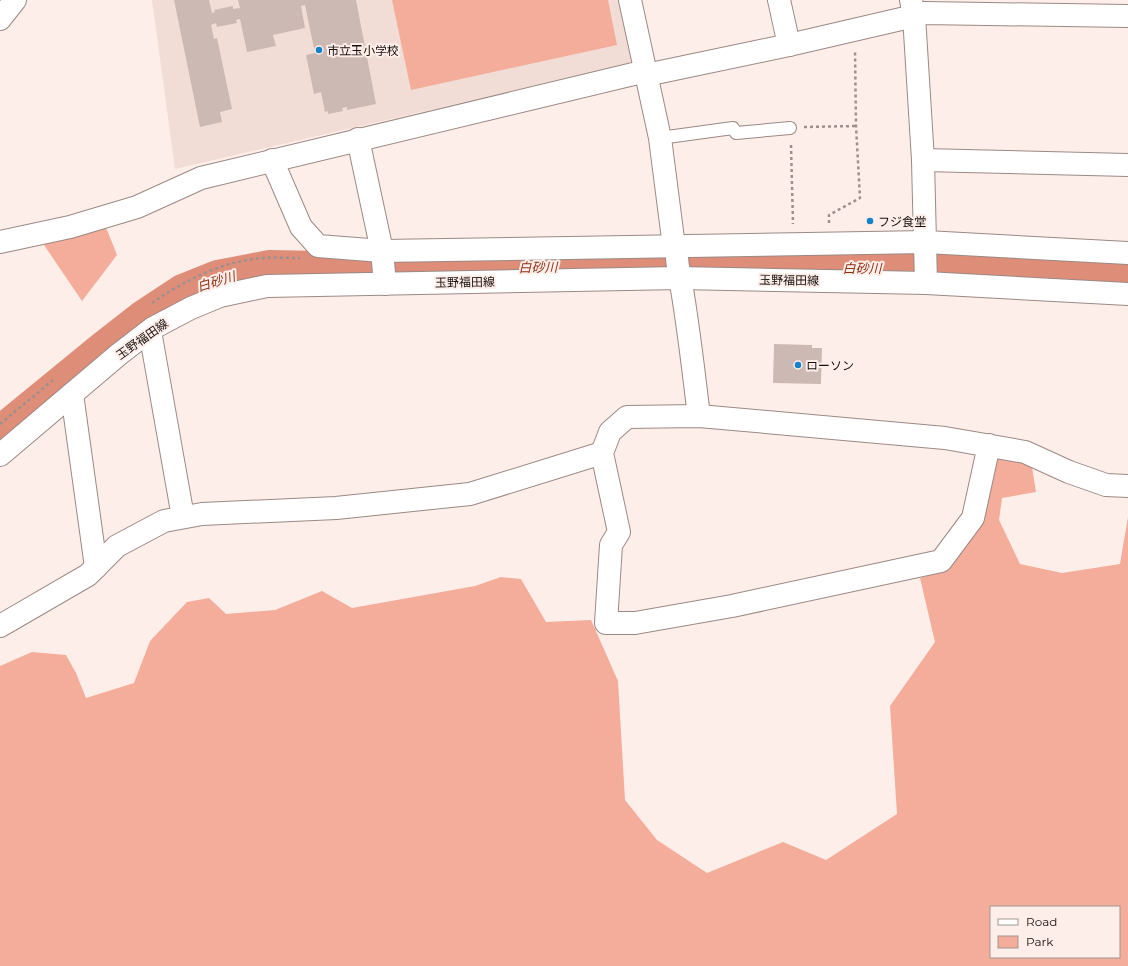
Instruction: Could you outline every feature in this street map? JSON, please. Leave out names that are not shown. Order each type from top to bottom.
[{"type":"street","points":[[0,19],[15,0]]},
{"type":"street","points":[[630,0],[660,138],[673,239],[684,294],[700,416]]},
{"type":"street","points":[[779,0],[789,45]]},
{"type":"street","points":[[912,8],[923,160],[926,279]]},
{"type":"street","points":[[0,242],[70,227],[137,207],[201,178],[358,139],[646,73],[789,45],[855,30],[912,8],[924,13],[1128,16]]},
{"type":"street","points":[[358,139],[383,267]]},
{"type":"street","points":[[272,160],[301,227],[318,246],[383,267],[678,261],[794,244],[1128,253]]},
{"type":"street","points":[[923,160],[1128,165]]},
{"type":"street","name":"玉野福田線","points":[[0,455],[118,355],[150,331],[191,308],[220,296],[267,286],[383,267],[678,261],[1128,294]]},
{"type":"street","points":[[150,331],[183,517]]},
{"type":"street","points":[[72,394],[96,567]]},
{"type":"street","points":[[989,445],[973,518],[941,562],[732,606],[635,623],[606,623],[611,544],[619,532],[602,453],[610,432],[627,417],[700,416],[938,437],[989,445],[1025,452],[1069,472],[1106,485],[1128,486]]},
{"type":"street","points":[[0,626],[88,576],[117,546],[164,521],[202,514],[336,508],[470,494],[602,453]]},
{"type":"lane","points":[[660,138],[733,128],[736,133],[790,128]]},
{"type":"path","points":[[829,244],[830,215],[860,198],[856,126],[855,30]]},
{"type":"path","points":[[794,244],[790,128],[856,126]]},
{"type":"shaded area","points":[[152,0],[624,0],[636,55],[628,64],[175,169]]},
{"type":"green space","points":[[392,0],[608,0],[617,45],[411,90]]},
{"type":"green space","points":[[105,225],[117,255],[82,301],[40,239]]},
{"type":"green space","points":[[992,458],[1016,458],[1032,467],[1036,492],[1002,498],[999,520],[1020,564],[1062,573],[1120,564],[1128,517],[1128,966],[0,966],[0,666],[32,652],[66,655],[76,673],[86,698],[134,683],[150,641],[187,602],[209,598],[226,614],[275,610],[322,591],[352,608],[475,586],[501,577],[521,579],[546,622],[591,620],[618,681],[625,800],[657,840],[707,873],[783,842],[826,860],[897,814],[890,706],[935,642],[920,578],[949,570],[969,540]]},
{"type":"building","points":[[174,0],[209,0],[212,13],[215,12],[214,10],[233,6],[233,9],[240,8],[238,0],[356,0],[376,104],[347,110],[347,107],[342,108],[343,111],[328,114],[328,111],[325,112],[321,92],[314,94],[306,55],[315,53],[305,5],[301,6],[305,28],[273,35],[276,46],[247,52],[240,19],[236,20],[237,23],[217,27],[216,23],[211,25],[214,39],[217,38],[232,109],[220,112],[222,122],[200,127]]},
{"type":"building","name":"ローソン","points":[[774,344],[812,345],[812,348],[822,348],[821,384],[773,383]]},
{"type":"waterway","name":"白砂川","points":[[0,434],[145,317],[183,292],[218,278],[270,268],[375,270],[599,266],[935,268],[1128,278]]},
{"type":"place","name":"市立玉小学校","points":[[319,50]]},
{"type":"place","name":"フジ食堂","points":[[870,221]]},
{"type":"place","name":"ローソン","points":[[798,365]]}]
